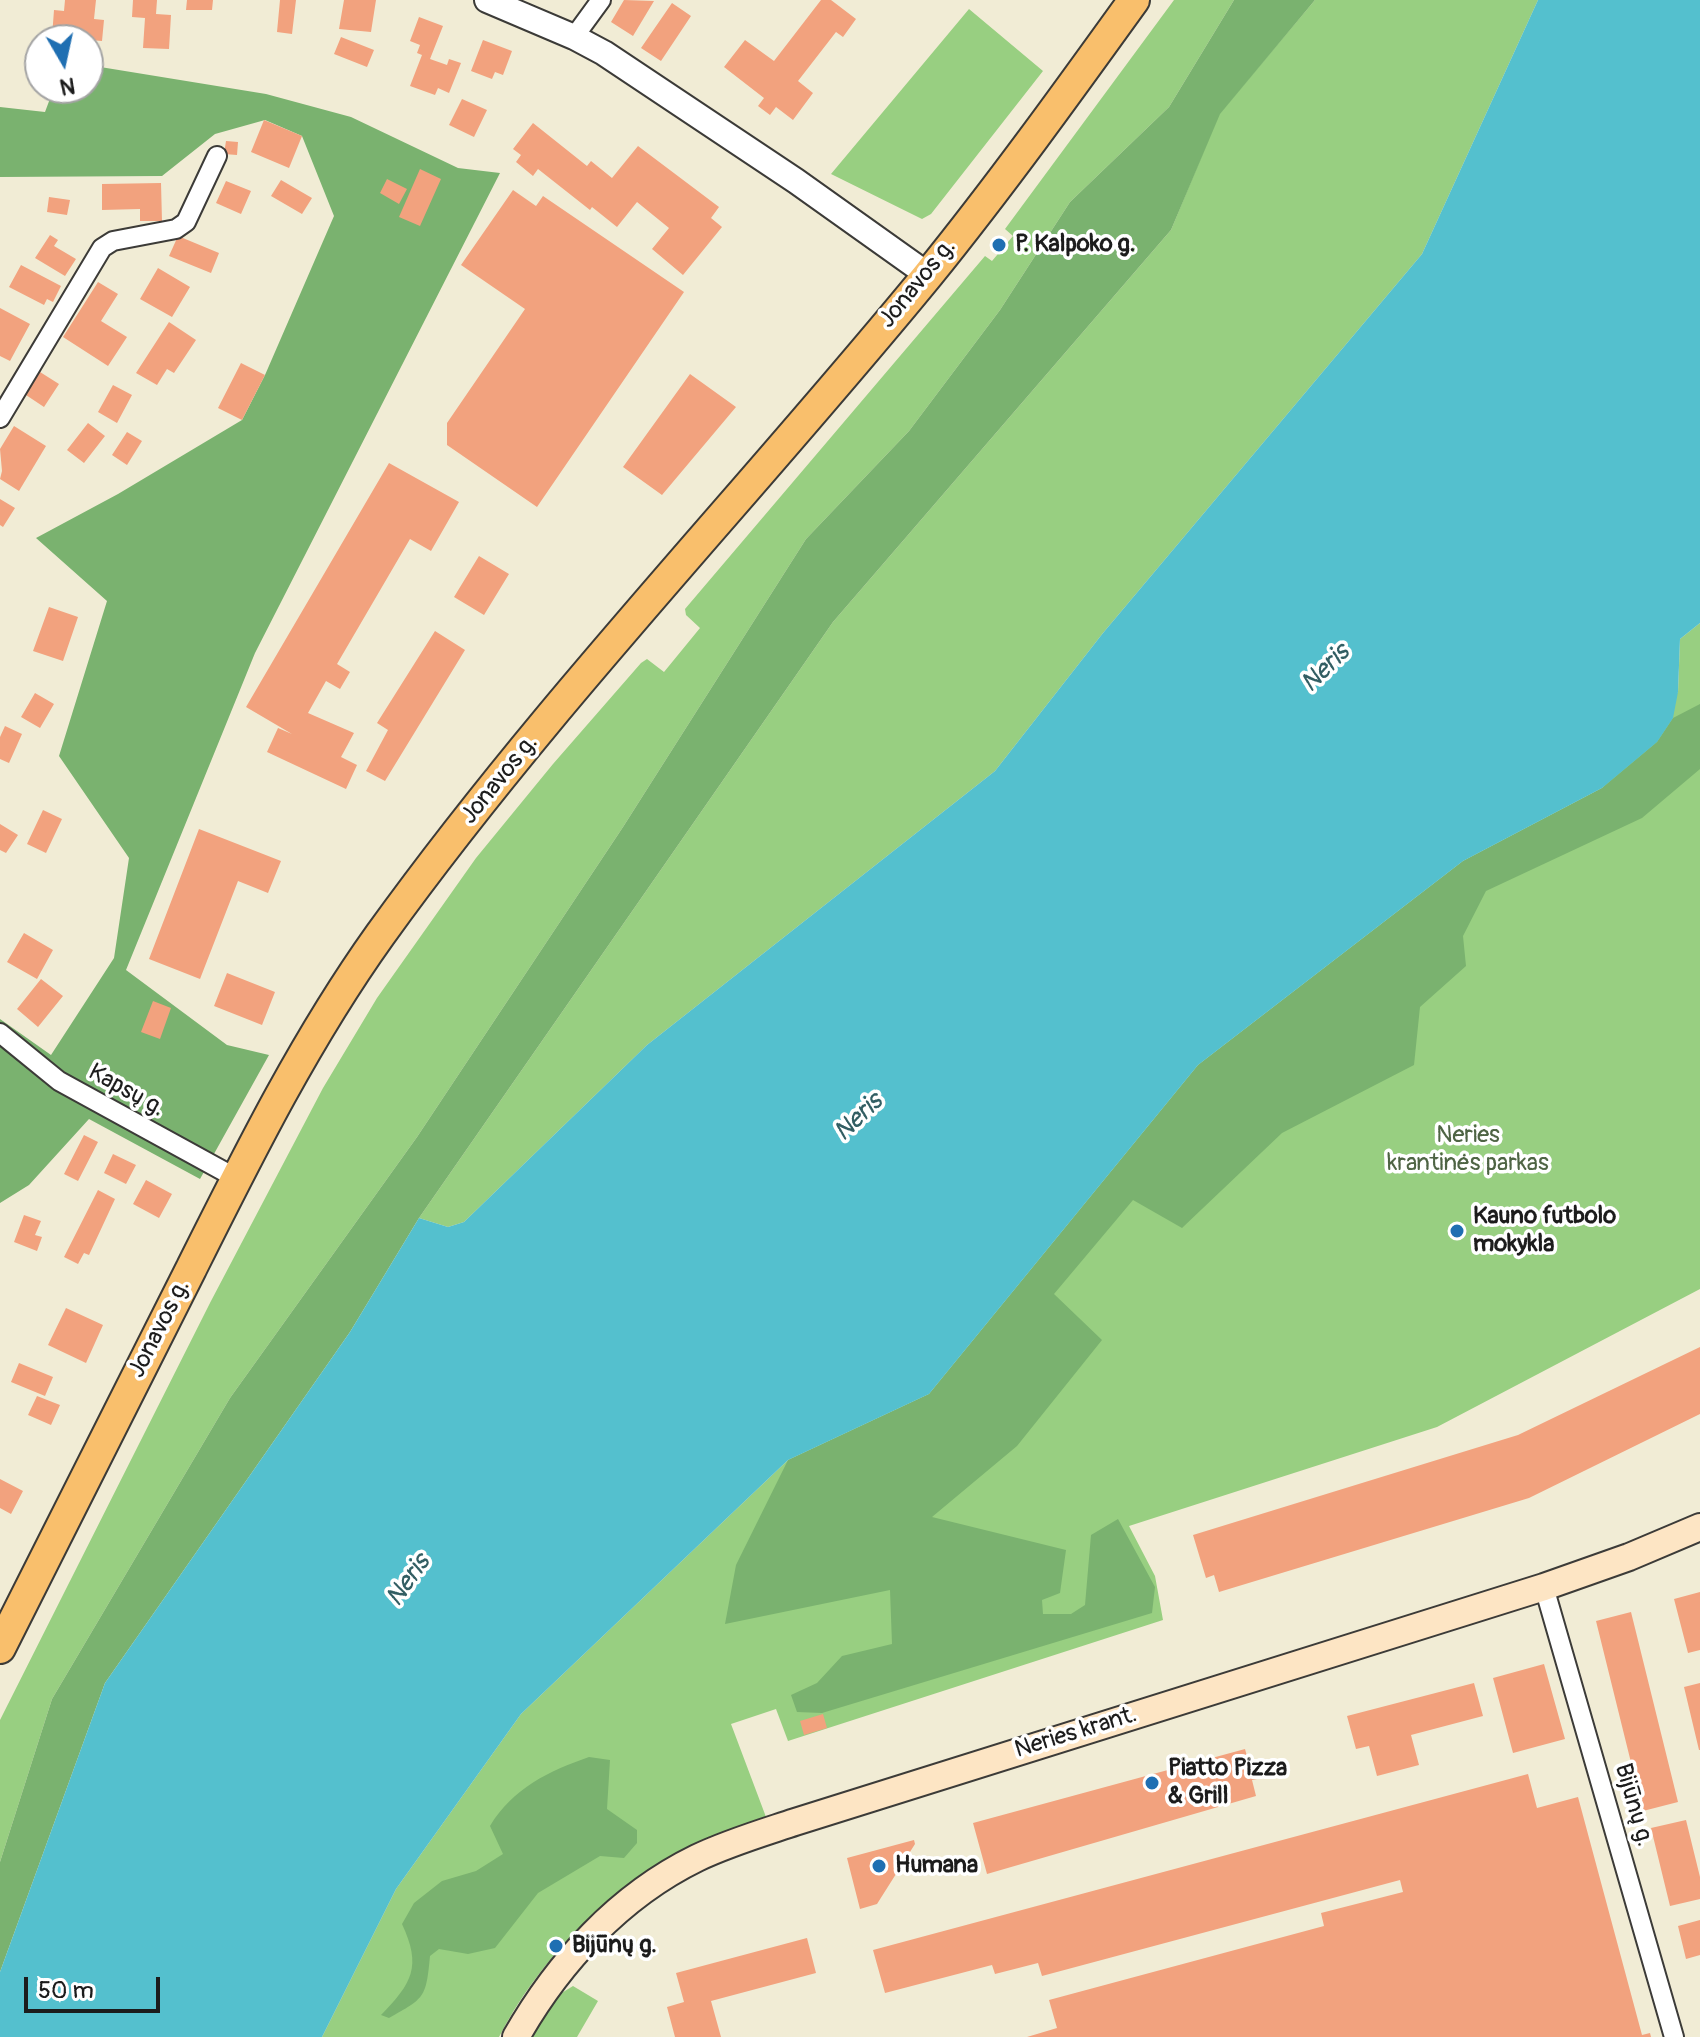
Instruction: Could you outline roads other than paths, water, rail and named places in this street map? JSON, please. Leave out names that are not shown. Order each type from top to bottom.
[{"type":"main road","name":"Jonavos g.","points":[[0,1648],[236,1178],[340,994],[442,851],[627,627],[928,275],[1029,146],[1134,0]]},
{"type":"main road","name":"Neries krant.","points":[[516,2037],[537,2000],[585,1942],[653,1883],[698,1857],[810,1817],[1544,1587],[1629,1557],[1700,1527]]},
{"type":"street","points":[[487,0],[604,53],[796,181],[928,275]]},
{"type":"street","points":[[574,37],[601,0]]},
{"type":"street","points":[[0,418],[102,248],[113,241],[176,229],[186,222],[217,156]]},
{"type":"street","name":"Kapsų g.","points":[[0,1033],[59,1081],[236,1178]]},
{"type":"street","name":"Bijūnų g.","points":[[1544,1587],[1674,2037]]},
{"type":"water","name":"Neris","points":[[1538,0],[1700,0],[1700,623],[1680,639],[1678,692],[1673,718],[1657,742],[1602,788],[1463,861],[1198,1065],[929,1394],[788,1460],[521,1714],[396,1889],[322,2037],[0,2037],[0,1972],[105,1683],[350,1332],[419,1218],[448,1227],[464,1222],[647,1045],[995,771],[1103,633],[1422,254]]},
{"type":"place","name":"P. Kalpoko g.","points":[[999,245]]},
{"type":"place","name":"Kauno futbolo mokykla","points":[[1457,1231]]},
{"type":"place","name":"Piatto Pizza & Grill","points":[[1152,1783]]},
{"type":"place","name":"Humana","points":[[879,1866]]},
{"type":"place","name":"Bijūnų g.","points":[[556,1946]]},
{"type":"park label","name":"Neries krantinės parkas","points":[[1468,1150]]}]
